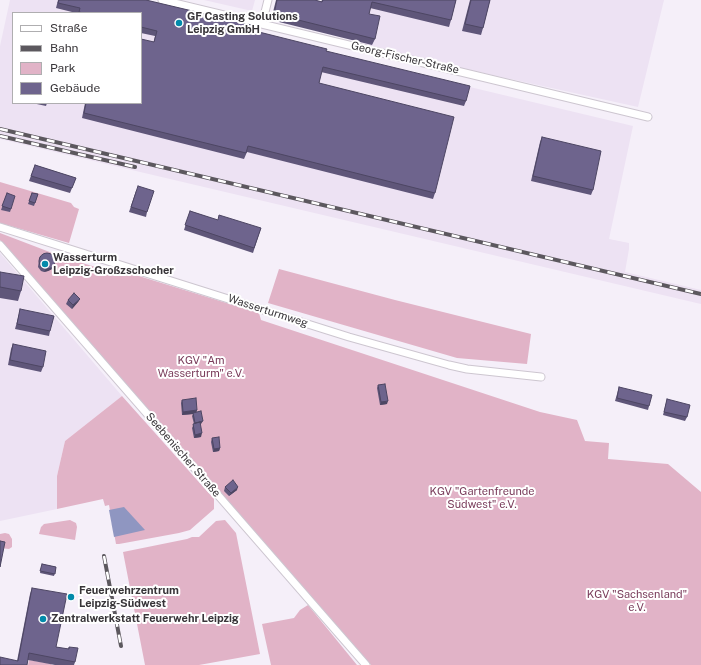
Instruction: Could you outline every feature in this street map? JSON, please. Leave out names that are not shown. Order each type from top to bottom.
[{"type":"street","name":"Georg-Fischer-Straße","points":[[162,0],[648,117]]},
{"type":"street","points":[[262,24],[268,0]]},
{"type":"street","name":"Wasserturmweg","points":[[0,227],[349,337],[449,365],[467,369],[541,377]]},
{"type":"street","name":"Seebenischer Straße","points":[[0,245],[366,665]]},
{"type":"shaded area","points":[[10,0],[120,0],[633,126],[609,239],[629,243],[625,272],[701,290],[701,304],[0,139],[0,46]]},
{"type":"shaded area","points":[[204,0],[255,0],[252,11]]},
{"type":"shaded area","points":[[372,0],[664,0],[638,107],[360,46]]},
{"type":"shaded area","points":[[0,253],[122,396],[65,441],[57,476],[57,509],[0,521]]},
{"type":"green space","points":[[0,182],[71,203],[74,207],[79,209],[69,243],[0,223]]},
{"type":"green space","points":[[0,233],[68,259],[103,269],[113,268],[259,313],[261,320],[540,412],[577,420],[585,441],[609,443],[608,459],[668,464],[701,492],[701,665],[371,665],[0,240]]},
{"type":"green space","points":[[279,269],[531,334],[527,364],[457,358],[268,303]]},
{"type":"green space","points":[[122,396],[214,499],[214,509],[190,530],[116,544],[109,505],[105,506],[103,499],[57,509],[57,476],[65,441]]},
{"type":"green space","points":[[70,520],[76,523],[77,527],[75,540],[39,534],[41,527],[44,524]]},
{"type":"green space","points":[[225,520],[236,533],[260,654],[199,665],[145,665],[123,552],[192,537],[199,537],[216,521]]},
{"type":"green space","points":[[0,534],[9,534],[12,539],[12,547],[9,549],[0,548]]},
{"type":"green space","points":[[308,605],[357,665],[271,665],[262,624],[294,618],[300,610]]},
{"type":"green space","points":[[29,660],[52,664],[28,665]]},
{"type":"water","points":[[124,507],[145,530],[114,537],[109,510]]},
{"type":"building","points":[[59,0],[146,0],[260,27],[259,32],[327,49],[326,51],[470,86],[466,101],[323,67],[319,83],[454,117],[435,193],[248,146],[246,153],[84,113],[86,104],[142,104],[142,39],[154,42],[157,31],[142,27],[142,12],[79,12],[80,8],[58,3]]},
{"type":"building","points":[[277,0],[315,0],[322,2],[323,0],[456,0],[451,20],[372,2],[369,14],[380,16],[375,39],[274,14]]},
{"type":"building","points":[[471,0],[490,0],[483,28],[465,24]]},
{"type":"building","points":[[542,137],[601,151],[593,190],[533,176]]},
{"type":"building","points":[[35,165],[76,178],[72,188],[31,176]]},
{"type":"building","points":[[138,186],[154,191],[147,212],[131,207]]},
{"type":"building","points":[[7,193],[15,196],[11,209],[2,206]]},
{"type":"building","points":[[32,193],[38,194],[35,203],[29,201]]},
{"type":"building","points":[[190,211],[218,220],[219,215],[261,228],[254,248],[185,225]]},
{"type":"building","name":"Wasserturm Leipzig-Großzschocher","points":[[47,253],[54,258],[55,261],[50,268],[47,269],[40,264],[39,261],[44,254]]},
{"type":"building","points":[[0,272],[24,276],[21,291],[0,287]]},
{"type":"building","points":[[74,293],[80,299],[73,305],[68,300]]},
{"type":"building","points":[[20,309],[54,316],[50,331],[17,324]]},
{"type":"building","points":[[13,344],[46,351],[43,367],[10,360]]},
{"type":"building","points":[[385,384],[388,401],[381,402],[378,385]]},
{"type":"building","points":[[619,387],[652,395],[649,406],[617,398]]},
{"type":"building","points":[[196,398],[197,410],[183,412],[182,400]]},
{"type":"building","points":[[667,399],[690,405],[687,417],[664,412]]},
{"type":"building","points":[[201,411],[203,421],[195,423],[193,413]]},
{"type":"building","points":[[200,422],[202,433],[195,435],[193,424]]},
{"type":"building","points":[[219,437],[220,448],[214,449],[212,438]]},
{"type":"building","points":[[233,480],[238,487],[231,493],[225,487]]},
{"type":"building","points":[[0,541],[5,542],[0,567]]},
{"type":"building","points":[[42,564],[56,567],[55,574],[40,571]]},
{"type":"building","name":"Zentralwerkstatt Feuerwehr Leipzig","points":[[32,588],[67,594],[56,647],[69,649],[69,647],[78,648],[75,662],[29,653],[27,665],[0,665],[0,657],[18,661]]},
{"type":"railway","points":[[0,129],[701,294]]},
{"type":"railway","points":[[0,136],[135,167]]},
{"type":"railway","points":[[104,556],[121,646]]},
{"type":"place","name":"GF Casting Solutions Leipzig GmbH","points":[[179,23]]},
{"type":"place","name":"Wasserturm Leipzig-Großzschocher","points":[[45,264]]},
{"type":"place","name":"Feuerwehrzentrum Leipzig-Südwest","points":[[71,597]]},
{"type":"place","name":"Zentralwerkstatt Feuerwehr Leipzig","points":[[43,619]]},
{"type":"park label","name":"KGV \"Am Wasserturm\" e.V.","points":[[201,367]]},
{"type":"park label","name":"KGV \"Gartenfreunde Südwest\" e.V.","points":[[482,498]]},
{"type":"park label","name":"KGV \"Sachsenland\" e.V.","points":[[637,601]]}]
